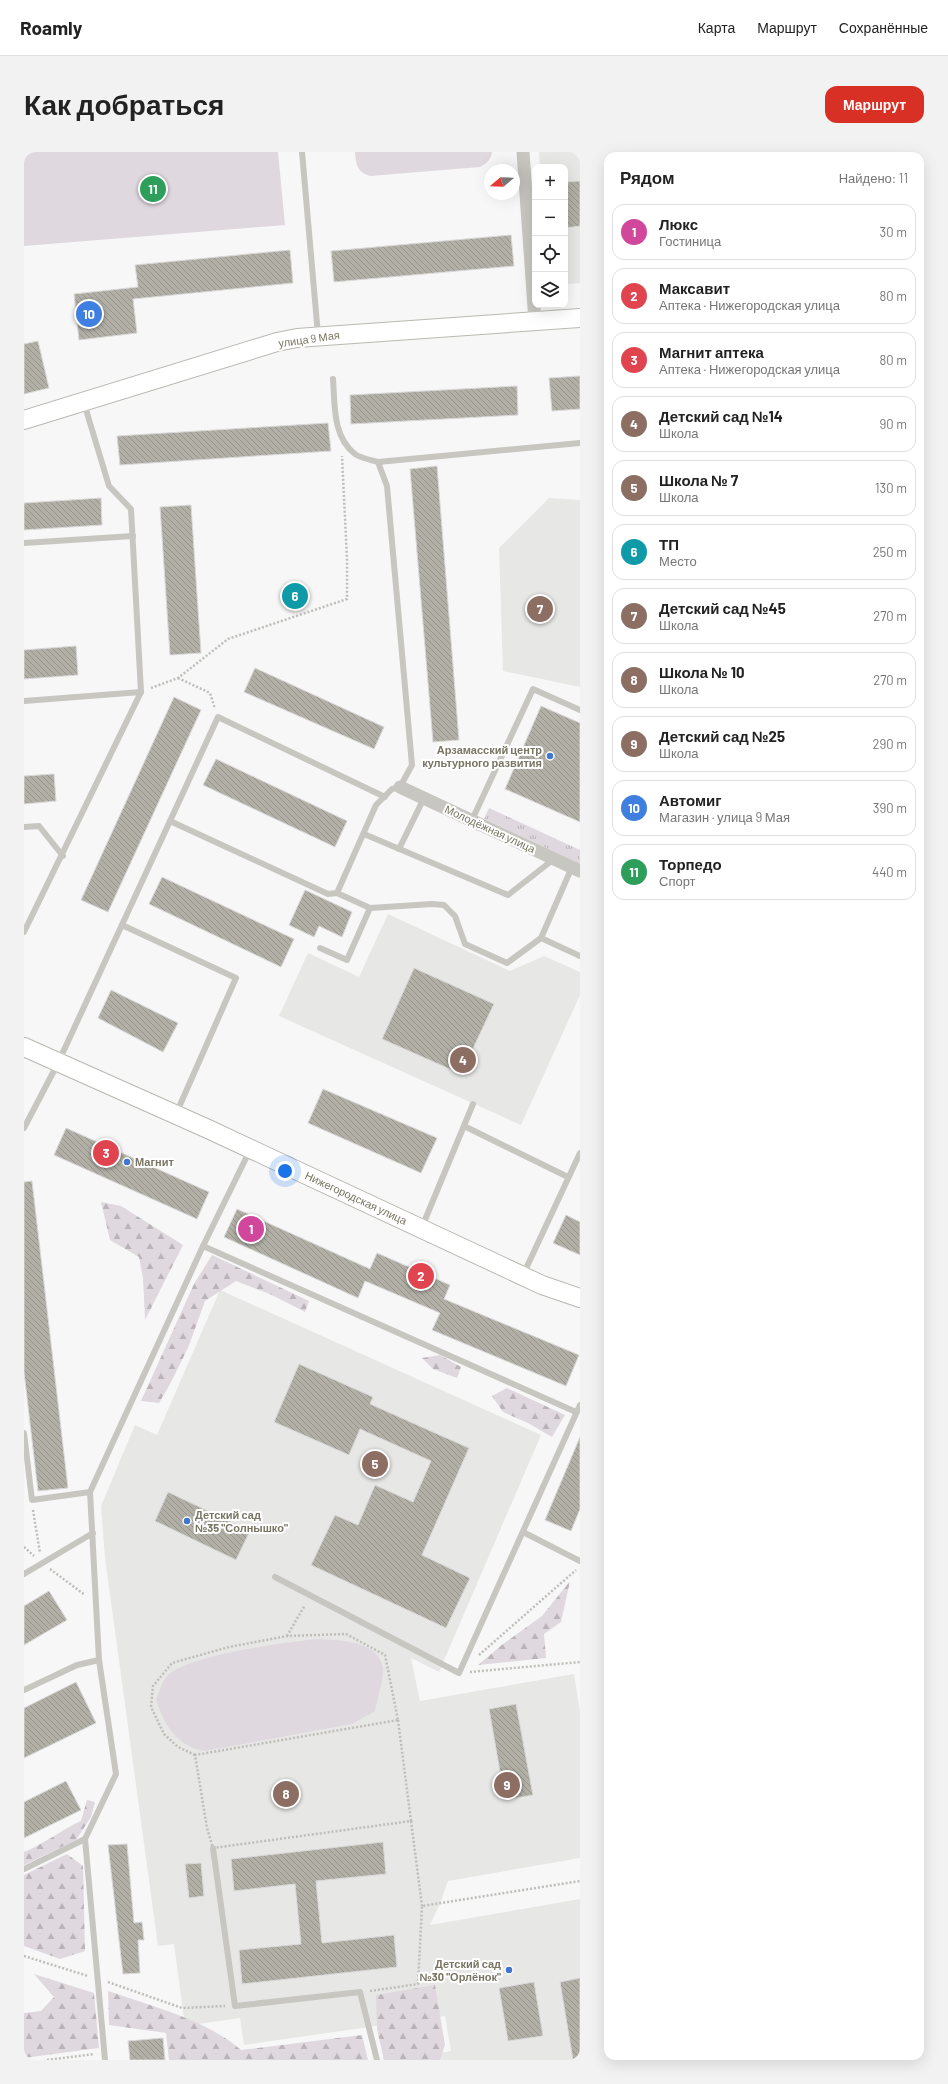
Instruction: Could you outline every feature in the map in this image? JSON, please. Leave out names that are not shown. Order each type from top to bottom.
[{"type":"street","points":[[523,152],[535,321]]},
{"type":"street","name":"улица 9 Мая","points":[[24,420],[277,342],[318,335],[580,318]]},
{"type":"street","name":"Молодёжная улица","points":[[400,787],[576,869]]},
{"type":"street","name":"Нижегородская улица","points":[[24,1047],[251,1149],[523,1276],[580,1298]]},
{"type":"lane","points":[[302,152],[318,335]]},
{"type":"lane","points":[[333,379],[336,414],[341,438],[355,455],[378,462],[580,443]]},
{"type":"lane","points":[[24,932],[141,692],[131,509],[109,486],[83,401]]},
{"type":"lane","points":[[337,893],[376,805],[392,790],[400,787],[412,765],[387,486],[378,462]]},
{"type":"lane","points":[[24,543],[133,536]]},
{"type":"lane","points":[[472,820],[533,689],[580,710]]},
{"type":"lane","points":[[24,701],[141,692]]},
{"type":"lane","points":[[24,1128],[58,1063],[218,717],[385,797]]},
{"type":"lane","points":[[399,849],[424,798]]},
{"type":"lane","points":[[170,821],[328,894],[337,893],[370,908],[432,904],[444,905],[455,916],[465,944],[507,963],[541,938],[576,869]]},
{"type":"lane","points":[[24,827],[39,826],[62,856]]},
{"type":"lane","points":[[364,834],[508,895],[554,859]]},
{"type":"lane","points":[[320,948],[347,960],[370,908]]},
{"type":"lane","points":[[122,925],[236,978],[176,1115]]},
{"type":"lane","points":[[541,938],[580,956]]},
{"type":"lane","points":[[422,1229],[473,1104]]},
{"type":"lane","points":[[464,1126],[568,1177]]},
{"type":"lane","points":[[105,2060],[85,1839],[116,1774],[99,1660],[90,1492],[204,1246],[251,1149]]},
{"type":"lane","points":[[523,1276],[580,1153]]},
{"type":"lane","points":[[204,1246],[576,1412]]},
{"type":"lane","points":[[275,1577],[459,1672],[580,1405]]},
{"type":"lane","points":[[24,1433],[32,1500],[90,1492]]},
{"type":"lane","points":[[523,1532],[580,1560]]},
{"type":"lane","points":[[24,1574],[93,1533]]},
{"type":"lane","points":[[24,1690],[77,1665],[99,1660]]},
{"type":"lane","points":[[24,1869],[85,1839]]},
{"type":"lane","points":[[213,1848],[235,2006],[360,1992],[377,2060]]},
{"type":"path","points":[[141,692],[178,678],[228,640],[347,599],[347,559],[341,438]]},
{"type":"path","points":[[178,678],[210,693],[218,717]]},
{"type":"path","points":[[32,1500],[42,1563]]},
{"type":"path","points":[[24,1547],[42,1563],[96,1602]]},
{"type":"path","points":[[459,1672],[580,1566]]},
{"type":"path","points":[[287,1636],[309,1595]]},
{"type":"path","points":[[360,1992],[418,1984],[422,1906],[398,1720],[385,1655],[346,1634],[287,1636],[229,1648],[172,1663],[153,1686],[151,1707],[164,1734],[178,1747],[194,1755],[398,1720]]},
{"type":"path","points":[[459,1672],[580,1662]]},
{"type":"path","points":[[194,1755],[207,1828],[213,1848],[411,1821]]},
{"type":"path","points":[[422,1906],[580,1881]]},
{"type":"path","points":[[24,1956],[98,1979],[182,2008],[235,2006]]},
{"type":"path","points":[[47,2060],[104,2053]]},
{"type":"shaded area","points":[[539,152],[580,152],[580,283],[568,284],[568,164],[540,164]]},
{"type":"shaded area","points":[[549,498],[580,500],[580,687],[503,671],[499,548]]},
{"type":"shaded area","points":[[388,914],[510,971],[544,956],[580,972],[580,995],[521,1125],[279,1016],[308,953],[359,977]]},
{"type":"shaded area","points":[[220,1290],[541,1435],[439,1672],[411,1658],[420,1701],[574,1674],[580,1712],[580,1858],[448,1881],[440,1904],[430,1925],[580,1899],[580,2060],[428,2060],[427,2056],[451,2051],[445,2016],[244,2045],[240,2018],[185,2026],[174,1944],[158,1946],[105,1558],[101,1506],[135,1425],[157,1435]]},
{"type":"green space","points":[[24,152],[278,152],[285,225],[24,246]]},
{"type":"green space","points":[[355,152],[492,152],[488,161],[480,167],[370,176],[360,170],[356,161]]},
{"type":"green space","points":[[489,808],[580,850],[580,864],[484,819]]},
{"type":"green space","points":[[101,1202],[121,1206],[183,1245],[145,1320],[143,1278],[139,1257],[110,1240]]},
{"type":"green space","points":[[212,1255],[309,1301],[305,1312],[272,1295],[236,1281],[205,1301],[188,1348],[159,1403],[141,1401],[194,1284]]},
{"type":"green space","points":[[440,1355],[461,1367],[457,1378],[433,1369],[422,1358]]},
{"type":"green space","points":[[507,1388],[565,1415],[552,1437],[528,1423],[503,1412],[492,1396]]},
{"type":"green space","points":[[570,1581],[561,1622],[544,1634],[546,1658],[478,1665],[503,1644],[542,1616]]},
{"type":"green space","points":[[317,1639],[356,1643],[374,1652],[380,1659],[383,1673],[375,1711],[352,1724],[205,1751],[195,1749],[179,1739],[163,1718],[156,1700],[162,1683],[166,1677],[179,1668],[196,1661],[262,1646]]},
{"type":"green space","points":[[87,1800],[95,1802],[91,1817],[76,1840],[24,1865],[24,1852],[81,1821]]},
{"type":"green space","points":[[67,1854],[83,1866],[85,1951],[60,1959],[24,1946],[24,1875]]},
{"type":"green space","points":[[34,1974],[94,1993],[99,2048],[24,2058],[24,2013],[41,2011],[54,1997]]},
{"type":"green space","points":[[435,1985],[445,2045],[440,2060],[384,2060],[377,2029],[376,1995]]},
{"type":"green space","points":[[108,1991],[160,2008],[196,2022],[228,2040],[241,2050],[362,2035],[368,2060],[169,2060],[166,2033],[109,2025]]},
{"type":"building","points":[[580,181],[580,226],[568,228],[568,182]]},
{"type":"building","points":[[511,235],[514,266],[334,282],[331,251]]},
{"type":"building","points":[[290,250],[293,283],[133,299],[137,333],[79,340],[74,294],[138,287],[135,265]]},
{"type":"building","points":[[38,341],[49,388],[24,394],[24,344]]},
{"type":"building","points":[[580,376],[580,409],[552,411],[549,378]]},
{"type":"building","points":[[517,386],[518,415],[351,424],[350,395]]},
{"type":"building","points":[[328,423],[331,451],[120,465],[117,436]]},
{"type":"building","points":[[437,466],[459,740],[433,742],[410,469]]},
{"type":"building","points":[[101,498],[102,525],[24,530],[24,503]]},
{"type":"building","points":[[191,505],[201,653],[170,655],[160,507]]},
{"type":"building","points":[[286,586],[309,594],[304,606],[281,598]]},
{"type":"building","points":[[76,646],[78,675],[24,679],[24,650]]},
{"type":"building","points":[[255,668],[384,727],[374,749],[244,692]]},
{"type":"building","points":[[174,697],[201,710],[108,912],[81,900]]},
{"type":"building","name":"Арзамасский центр культурного развития","points":[[541,706],[580,723],[580,822],[505,789]]},
{"type":"building","points":[[216,759],[347,821],[335,847],[203,785]]},
{"type":"building","points":[[54,774],[56,801],[24,804],[24,776]]},
{"type":"building","points":[[162,877],[294,939],[281,967],[149,904]]},
{"type":"building","points":[[305,890],[352,912],[342,937],[319,926],[314,937],[289,925]]},
{"type":"building","points":[[414,968],[494,1004],[461,1074],[382,1039]]},
{"type":"building","points":[[111,990],[178,1023],[163,1052],[98,1018]]},
{"type":"building","points":[[323,1089],[437,1138],[421,1173],[308,1123]]},
{"type":"building","points":[[66,1128],[209,1192],[197,1219],[54,1155]]},
{"type":"building","points":[[32,1181],[68,1488],[38,1491],[24,1372],[24,1182]]},
{"type":"building","points":[[237,1209],[370,1269],[377,1253],[450,1285],[444,1299],[579,1355],[566,1386],[432,1330],[440,1313],[365,1281],[358,1298],[224,1237]]},
{"type":"building","points":[[566,1215],[580,1222],[580,1255],[553,1243]]},
{"type":"building","points":[[299,1364],[373,1397],[370,1404],[469,1448],[422,1555],[470,1578],[446,1628],[311,1565],[335,1515],[358,1525],[375,1485],[413,1502],[431,1461],[360,1429],[349,1455],[274,1422]]},
{"type":"building","points":[[580,1437],[580,1509],[571,1531],[545,1520]]},
{"type":"building","points":[[168,1492],[250,1531],[236,1560],[155,1521]]},
{"type":"building","points":[[49,1591],[67,1620],[24,1645],[24,1606]]},
{"type":"building","points":[[76,1682],[96,1723],[24,1758],[24,1708]]},
{"type":"building","points":[[516,1704],[533,1795],[505,1800],[489,1709]]},
{"type":"building","points":[[66,1781],[81,1810],[24,1838],[24,1802]]},
{"type":"building","points":[[383,1842],[386,1874],[316,1881],[322,1943],[394,1935],[397,1967],[242,1984],[239,1950],[301,1944],[295,1884],[234,1891],[231,1859]]},
{"type":"building","points":[[127,1844],[134,1923],[142,1922],[144,1940],[138,1940],[140,1973],[123,1974],[108,1845]]},
{"type":"building","points":[[201,1863],[204,1896],[189,1898],[185,1864]]},
{"type":"building","points":[[580,1978],[580,2060],[573,2060],[560,1982]]},
{"type":"building","points":[[534,1982],[543,2036],[508,2041],[499,1988]]},
{"type":"building","points":[[163,2038],[165,2060],[130,2060],[128,2041]]},
{"type":"place","name":"Торпедо","points":[[153,189]]},
{"type":"place","name":"Автомиг","points":[[89,314]]},
{"type":"place","name":"ТП","points":[[295,596]]},
{"type":"place","name":"Детский сад №45","points":[[540,609]]},
{"type":"place","name":"Арзамасский центр культурного развития","points":[[550,756]]},
{"type":"place","name":"Детский сад №14","points":[[463,1060]]},
{"type":"place","name":"Магнит аптека","points":[[106,1153]]},
{"type":"place","name":"Магнит","points":[[127,1162]]},
{"type":"place","name":"Люкс","points":[[251,1229]]},
{"type":"place","name":"Максавит","points":[[421,1276]]},
{"type":"place","name":"Школа № 7","points":[[375,1464]]},
{"type":"place","name":"Детский сад №35 \"Солнышко\"","points":[[187,1521]]},
{"type":"place","name":"Детский сад №25","points":[[507,1785]]},
{"type":"place","name":"Школа № 10","points":[[286,1794]]},
{"type":"place","name":"Детский сад №30 \"Орлёнок\"","points":[[509,1970]]}]
